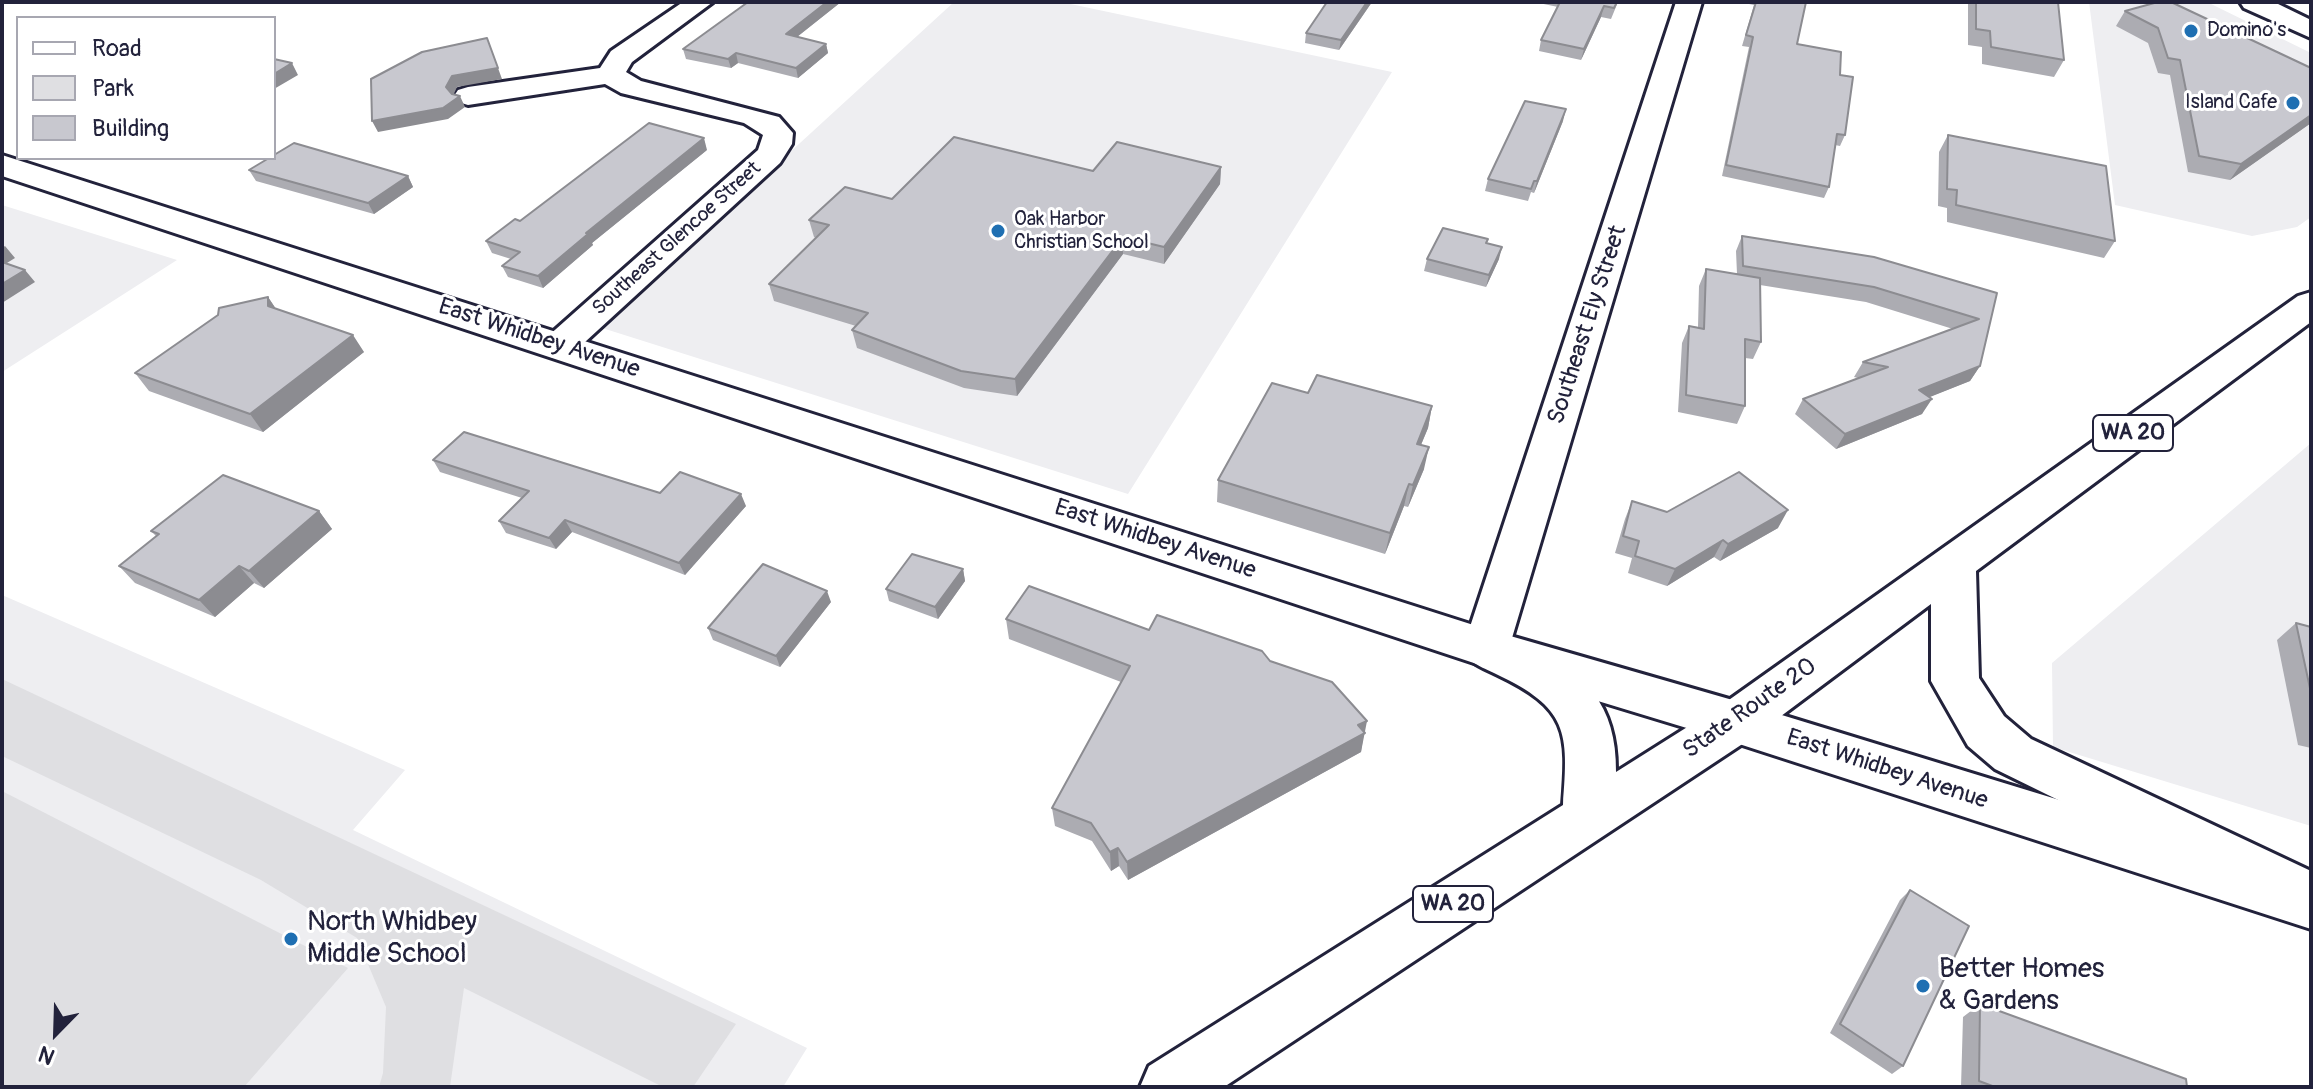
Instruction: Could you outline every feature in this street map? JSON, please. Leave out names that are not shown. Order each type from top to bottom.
[{"type":"street","points":[[468,96],[610,75],[621,57],[700,2]]},
{"type":"street","name":"Southeast Ely Street","points":[[1486,648],[1689,2]]},
{"type":"street","points":[[2253,2],[2311,30]]},
{"type":"street","name":"Southeast Glencoe Street","points":[[560,345],[769,156],[777,144],[778,133],[768,123],[754,117],[631,87],[610,75]]},
{"type":"street","name":"East Whidbey Avenue","points":[[2,165],[1486,648],[1736,722],[2311,901]]},
{"type":"street","name":"State Route 20","points":[[1170,1087],[1736,722],[2311,304]]},
{"type":"street","points":[[1954,563],[1955,681],[1986,731],[2013,754],[2311,901]]},
{"type":"street","points":[[1486,648],[1538,672],[1572,698],[1588,730],[1588,818]]},
{"type":"shaded area","name":"Oak Harbor Christian School","points":[[954,2],[1061,2],[1392,72],[1128,494],[599,327]]},
{"type":"shaded area","points":[[2089,2],[2207,2],[2311,53],[2311,217],[2297,227],[2252,236],[2115,205]]},
{"type":"shaded area","points":[[2,205],[177,260],[2,372]]},
{"type":"shaded area","points":[[2311,443],[2311,826],[2053,747],[2052,663]]},
{"type":"shaded area","name":"North Whidbey Middle School","points":[[2,595],[405,770],[353,830],[807,1048],[783,1087],[2,1087]]},
{"type":"green space","points":[[2,679],[736,1024],[693,1087],[663,1087],[464,988],[450,1087],[379,1087],[383,1073],[386,1007],[357,938],[261,880],[2,756]]},
{"type":"green space","points":[[2,791],[348,968],[244,1087],[2,1087]]},
{"type":"building","points":[[748,2],[827,2],[786,34],[826,44],[796,68],[736,53],[728,59],[683,49]]},
{"type":"building","points":[[1327,2],[1367,2],[1341,40],[1306,33]]},
{"type":"building","points":[[1560,2],[1617,2],[1614,8],[1604,6],[1584,49],[1541,40]]},
{"type":"building","points":[[1756,2],[1806,2],[1797,44],[1841,52],[1840,75],[1853,77],[1845,135],[1837,134],[1829,187],[1726,165],[1753,37],[1746,35]]},
{"type":"building","points":[[1976,2],[2058,2],[2064,60],[1991,47],[1990,31],[1976,29]]},
{"type":"building","points":[[2158,2],[2171,2],[2311,68],[2311,115],[2241,164],[2199,156],[2180,60],[2168,58],[2158,28],[2125,11]]},
{"type":"building","points":[[487,38],[498,68],[452,76],[446,87],[452,94],[460,96],[443,108],[372,121],[371,79],[422,52]]},
{"type":"building","points":[[276,59],[292,63],[276,73]]},
{"type":"building","points":[[1525,101],[1566,109],[1531,189],[1488,179]]},
{"type":"building","points":[[649,123],[704,138],[538,276],[502,266],[520,252],[486,241],[515,219],[520,221]]},
{"type":"building","points":[[1948,135],[2106,166],[2115,241],[1956,205],[1957,190],[1947,189]]},
{"type":"building","points":[[954,137],[1093,171],[1117,142],[1221,167],[1164,247],[1123,237],[1015,379],[961,371],[852,330],[868,313],[769,284],[829,225],[809,220],[845,187],[892,199]]},
{"type":"building","points":[[294,143],[408,176],[368,203],[249,170],[266,160],[276,160],[276,154]]},
{"type":"building","points":[[1443,228],[1488,239],[1486,243],[1502,247],[1489,275],[1427,259]]},
{"type":"building","points":[[1742,236],[1874,257],[1997,293],[1980,366],[1919,390],[1932,399],[1845,434],[1803,399],[1888,367],[1863,362],[1979,319],[1874,287],[1743,266]]},
{"type":"building","points":[[2,262],[25,270],[2,284]]},
{"type":"building","points":[[1706,269],[1760,278],[1761,342],[1745,339],[1745,406],[1686,395],[1689,326],[1704,329]]},
{"type":"building","points":[[268,297],[268,306],[353,335],[250,414],[135,373],[218,315],[219,308]]},
{"type":"building","points":[[1317,375],[1432,406],[1417,444],[1429,447],[1413,485],[1409,484],[1390,533],[1218,480],[1272,383],[1308,393]]},
{"type":"building","points":[[464,432],[660,493],[680,472],[741,494],[679,563],[565,520],[549,538],[499,521],[529,491],[433,460]]},
{"type":"building","points":[[1739,472],[1788,510],[1728,544],[1723,540],[1675,569],[1635,556],[1639,541],[1623,536],[1632,501],[1667,512]]},
{"type":"building","points":[[223,475],[319,511],[249,571],[239,566],[199,600],[119,566],[159,534],[151,531]]},
{"type":"building","points":[[912,554],[963,569],[935,607],[886,589]]},
{"type":"building","points":[[763,564],[827,591],[776,656],[708,628]]},
{"type":"building","points":[[1029,586],[1149,630],[1157,615],[1262,651],[1270,661],[1332,682],[1367,721],[1358,725],[1365,733],[1127,862],[1118,848],[1110,852],[1091,823],[1052,808],[1130,666],[1006,619]]},
{"type":"building","points":[[2296,623],[2311,627],[2311,693]]},
{"type":"building","points":[[1910,890],[1969,926],[1903,1066],[1840,1024]]},
{"type":"building","points":[[1980,1004],[2186,1079],[2187,1087],[1995,1087],[1979,1081]]},
{"type":"place","name":"Domino's","points":[[2191,31]]},
{"type":"place","name":"Island Cafe","points":[[2293,103]]},
{"type":"place","name":"Oak Harbor Christian School","points":[[998,231]]},
{"type":"place","name":"North Whidbey Middle School","points":[[291,939]]},
{"type":"place","name":"Better Homes & Gardens","points":[[1923,986]]}]
